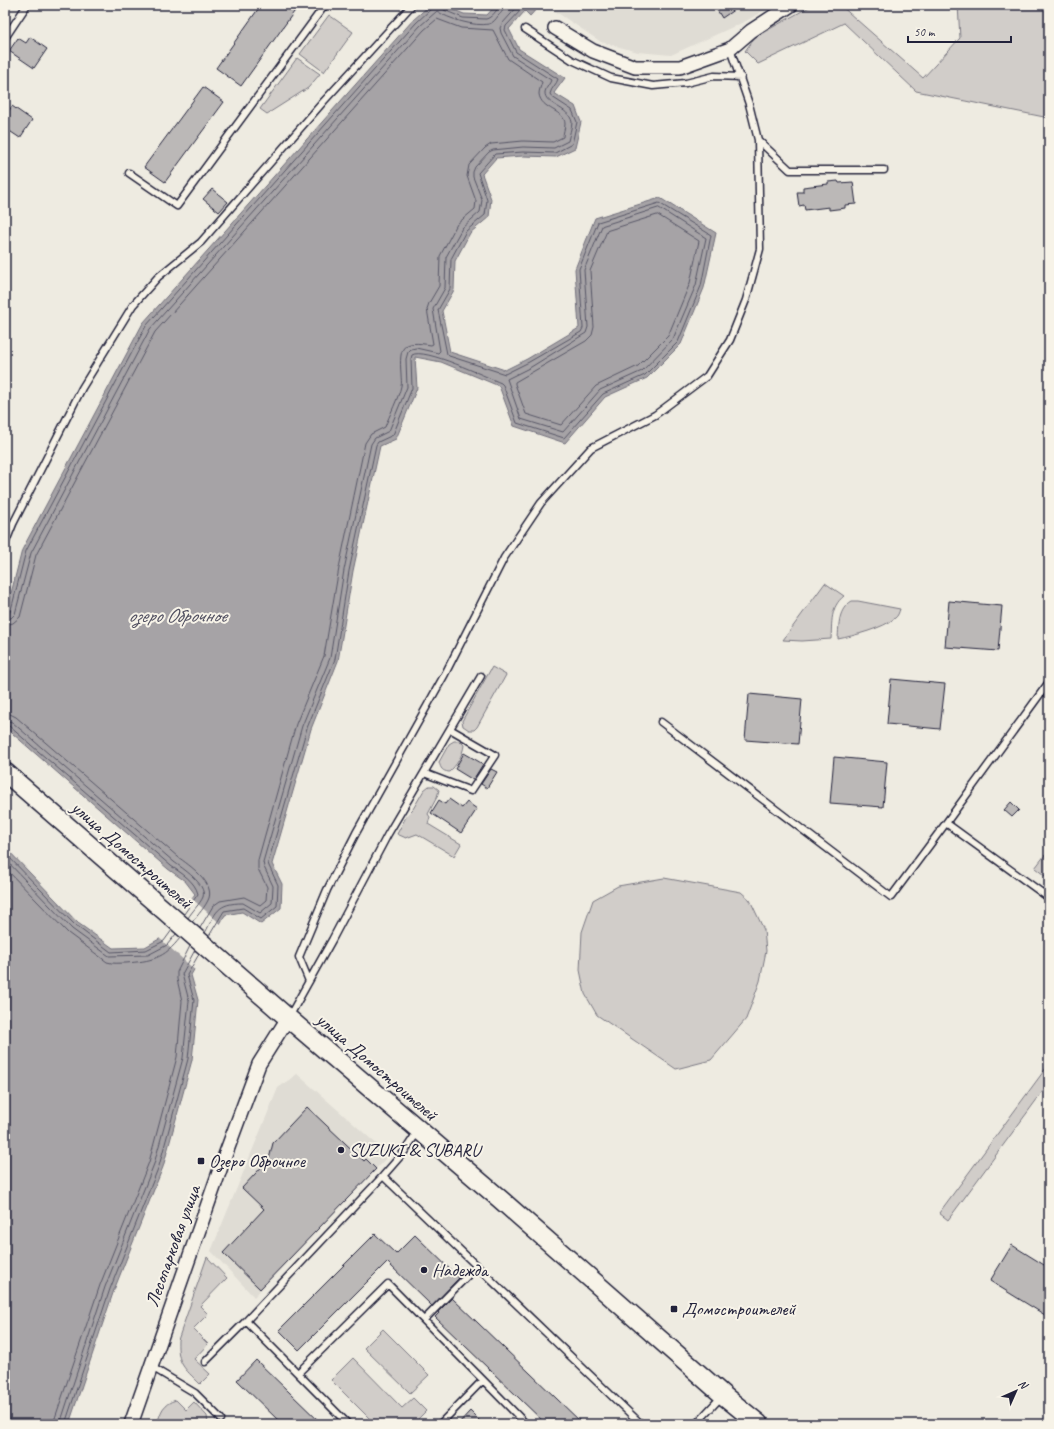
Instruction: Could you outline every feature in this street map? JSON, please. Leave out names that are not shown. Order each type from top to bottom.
[{"type":"main road","name":"улица Домостроителей","points":[[5,772],[288,1018],[500,1199],[723,1395],[759,1424]]},
{"type":"street","points":[[555,28],[593,51],[635,67],[680,67],[730,50],[751,31],[792,5]]},
{"type":"street","name":"Лесопарковая улица","points":[[131,1424],[150,1366],[259,1064],[288,1018]]},
{"type":"lane","points":[[5,38],[27,5]]},
{"type":"lane","points":[[129,173],[177,206],[325,5]]},
{"type":"lane","points":[[5,544],[13,524],[82,388],[133,305],[158,277],[201,242],[324,101],[412,5]]},
{"type":"lane","points":[[525,29],[572,60],[611,78],[653,86],[686,83],[714,76],[741,77]]},
{"type":"lane","points":[[309,982],[300,957],[327,890],[356,833],[444,674],[504,558],[541,504],[591,448],[656,415],[707,376],[730,340],[746,300],[760,249],[758,140],[750,104],[730,50]]},
{"type":"lane","points":[[758,140],[790,170],[884,170]]},
{"type":"lane","points":[[288,1018],[309,982],[388,834],[480,676]]},
{"type":"lane","points":[[661,722],[891,897],[1049,682]]},
{"type":"lane","points":[[424,773],[472,791],[495,755],[450,729]]},
{"type":"lane","points":[[946,823],[1049,898]]},
{"type":"lane","points":[[205,1362],[246,1321],[383,1176],[404,1152],[419,1130]]},
{"type":"lane","points":[[383,1176],[641,1424]]},
{"type":"lane","points":[[424,1320],[477,1266]]},
{"type":"lane","points":[[298,1373],[388,1284],[526,1424]]},
{"type":"lane","points":[[246,1321],[348,1424]]},
{"type":"lane","points":[[150,1366],[195,1393],[221,1419]]},
{"type":"lane","points":[[440,1424],[484,1380]]},
{"type":"lane","points":[[696,1424],[723,1395]]},
{"type":"shaded area","points":[[546,5],[773,5],[746,21],[671,55],[638,52],[601,42]]},
{"type":"shaded area","points":[[813,5],[840,5],[923,78],[960,38],[958,5],[1049,5],[1049,118],[916,91],[844,23],[758,64],[745,51],[755,37]]},
{"type":"shaded area","points":[[329,15],[353,32],[324,72],[300,54]]},
{"type":"shaded area","points":[[297,58],[320,74],[308,88],[267,114],[260,109]]},
{"type":"shaded area","points":[[825,583],[844,596],[839,600],[834,610],[831,639],[802,641],[783,640]]},
{"type":"shaded area","points":[[852,601],[900,609],[896,617],[884,625],[860,634],[838,639],[840,617],[847,604]]},
{"type":"shaded area","points":[[492,667],[506,675],[477,727],[474,730],[469,730],[463,726],[462,721]]},
{"type":"shaded area","points":[[454,741],[460,741],[464,745],[457,763],[449,772],[447,772],[442,769],[439,762],[449,744]]},
{"type":"shaded area","points":[[429,786],[434,786],[439,790],[428,814],[430,817],[428,824],[461,844],[454,856],[417,834],[406,838],[397,834],[407,815],[413,809],[424,790]]},
{"type":"shaded area","points":[[1045,855],[1049,858],[1049,879],[1035,868]]},
{"type":"shaded area","points":[[664,878],[741,892],[750,900],[764,930],[766,951],[760,981],[746,1019],[711,1060],[676,1069],[597,1015],[585,994],[580,970],[582,932],[593,900],[618,886]]},
{"type":"shaded area","points":[[1049,1064],[1049,1083],[948,1220],[939,1213]]},
{"type":"shaded area","points":[[297,1074],[389,1155],[254,1297],[211,1251],[278,1088]]},
{"type":"shaded area","points":[[207,1257],[227,1278],[200,1306],[208,1314],[193,1329],[208,1344],[194,1359],[210,1374],[200,1384],[190,1374],[180,1360],[178,1340]]},
{"type":"shaded area","points":[[383,1329],[429,1375],[410,1393],[364,1348]]},
{"type":"shaded area","points":[[353,1358],[402,1408],[413,1398],[426,1411],[413,1424],[375,1424],[331,1380]]},
{"type":"shaded area","points":[[176,1400],[186,1410],[194,1402],[207,1416],[208,1424],[157,1424],[161,1412],[165,1406]]},
{"type":"water","name":"озеро Оброчное","points":[[496,5],[540,5],[530,16],[525,11],[509,29],[519,49],[565,78],[554,93],[575,106],[581,122],[575,148],[556,157],[523,156],[496,158],[482,174],[491,199],[489,217],[470,233],[455,261],[454,290],[442,311],[450,352],[505,370],[527,359],[579,328],[575,269],[595,218],[660,198],[716,233],[704,288],[681,344],[647,378],[605,397],[565,443],[514,426],[499,386],[441,362],[415,357],[417,388],[396,439],[380,446],[353,571],[338,661],[311,729],[272,864],[282,884],[281,908],[261,924],[242,912],[225,915],[191,975],[198,1000],[192,1060],[163,1167],[114,1290],[69,1424],[5,1424],[5,847],[78,923],[113,948],[145,947],[161,938],[195,894],[185,881],[168,869],[5,727],[5,617],[22,550],[143,323],[413,20],[429,6],[444,6],[464,14],[487,15]]},
{"type":"pier","points":[[190,897],[222,925],[196,971],[158,937]]},
{"type":"building","points":[[261,5],[299,5],[241,86],[216,68]]},
{"type":"building","points":[[714,5],[741,5],[722,18]]},
{"type":"building","points":[[30,37],[47,49],[34,68],[9,51],[18,38],[26,43]]},
{"type":"building","points":[[203,87],[224,102],[165,182],[144,167]]},
{"type":"building","points":[[12,106],[32,120],[20,138],[5,128],[5,116]]},
{"type":"building","points":[[838,181],[839,183],[853,182],[856,204],[845,205],[845,208],[829,210],[829,207],[805,210],[804,205],[799,206],[797,192],[803,192],[803,187],[828,184],[828,182]]},
{"type":"building","points":[[212,189],[228,202],[219,212],[203,199]]},
{"type":"building","points":[[949,601],[1002,606],[998,651],[945,647]]},
{"type":"building","points":[[891,679],[945,684],[940,729],[887,724]]},
{"type":"building","points":[[749,694],[802,699],[798,744],[745,740]]},
{"type":"building","points":[[464,753],[483,764],[473,780],[455,769]]},
{"type":"building","points":[[834,757],[887,762],[883,807],[830,803]]},
{"type":"building","points":[[491,769],[497,772],[487,788],[481,784]]},
{"type":"building","points":[[449,799],[462,808],[467,802],[477,809],[461,833],[431,813],[439,800],[445,804]]},
{"type":"building","points":[[1011,802],[1019,810],[1012,817],[1004,810]]},
{"type":"building","points":[[307,1107],[364,1161],[366,1159],[376,1169],[260,1289],[223,1253],[264,1209],[242,1188],[269,1159],[273,1143]]},
{"type":"building","points":[[375,1234],[396,1254],[415,1235],[459,1278],[432,1306],[387,1262],[299,1350],[279,1330]]},
{"type":"building","points":[[1012,1245],[1049,1268],[1049,1309],[1045,1315],[990,1281]]},
{"type":"building","points":[[452,1298],[583,1424],[546,1424],[435,1317]]},
{"type":"building","points":[[256,1360],[322,1424],[282,1424],[237,1380]]},
{"type":"building","points":[[470,1411],[483,1424],[458,1424]]},
{"type":"place","name":"SUZUKI & SUBARU","points":[[341,1150]]},
{"type":"place","name":"Озеро Оброчное","points":[[201,1161]]},
{"type":"place","name":"Надежда","points":[[424,1270]]},
{"type":"place","name":"Домостроителей","points":[[674,1309]]}]
